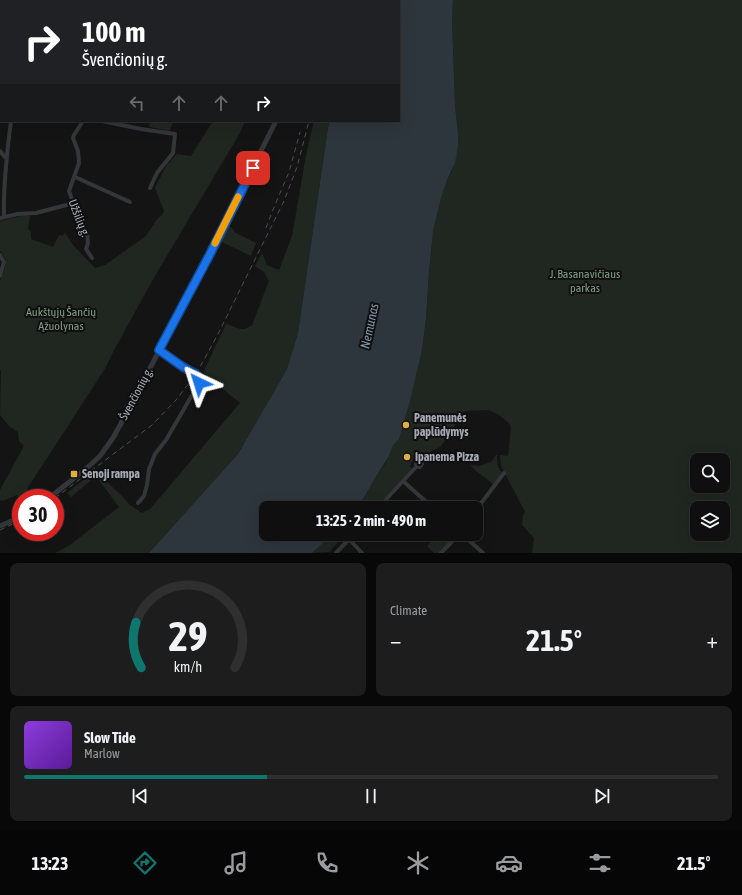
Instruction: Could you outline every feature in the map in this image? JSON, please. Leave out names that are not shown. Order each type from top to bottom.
[{"type":"street","points":[[11,122],[2,217],[36,213],[74,203]]},
{"type":"street","name":"Užšilių g.","points":[[82,122],[73,138],[79,163],[70,190],[80,221],[87,232],[88,243],[86,248],[92,258]]},
{"type":"street","points":[[106,122],[141,130],[175,134],[173,153],[157,173],[150,188]]},
{"type":"street","name":"Švenčionių g.","points":[[60,489],[100,456],[113,438],[220,235],[276,122]]},
{"type":"street","points":[[0,152],[7,158]]},
{"type":"street","name":"Užšilių g.","points":[[75,177],[130,202]]},
{"type":"street","points":[[0,255],[4,262],[0,276]]},
{"type":"street","points":[[138,503],[144,496],[149,469],[156,454],[166,440],[199,383],[198,376],[196,374],[183,367],[159,350]]},
{"type":"street","points":[[384,501],[417,466]]},
{"type":"street","points":[[483,501],[504,473]]},
{"type":"street","points":[[403,481],[425,501]]},
{"type":"street","points":[[0,526],[12,521]]},
{"type":"street","points":[[336,553],[347,541]]},
{"type":"street","points":[[351,541],[362,553]]},
{"type":"street","points":[[441,553],[452,541]]},
{"type":"street","points":[[470,541],[483,553]]},
{"type":"green space","name":"J. Basanavičiaus parkas","points":[[453,0],[742,0],[742,553],[532,553],[534,538],[522,525],[523,515],[525,512],[501,466],[500,455],[508,456],[511,427],[509,423],[499,415],[489,410],[465,411],[460,414],[452,432],[440,447],[431,451],[426,457],[422,456],[414,459],[410,466],[412,469],[382,501],[361,501],[385,464],[396,440],[406,415],[422,350],[433,231],[441,198],[447,180],[452,171],[458,146],[452,19]]},
{"type":"green space","points":[[150,122],[173,122],[170,131],[150,127]]},
{"type":"green space","name":"Aukštųjų Šančių Ąžuolynas","points":[[212,122],[245,122],[240,133],[156,274],[106,367],[27,489],[12,489],[12,497],[2,501],[0,500],[0,490],[24,446],[19,441],[18,432],[9,426],[0,415],[0,281],[5,268],[6,260],[0,250],[0,221],[26,215],[30,216],[28,229],[31,232],[31,239],[53,247],[59,235],[62,236],[65,233],[73,245],[95,268],[105,265],[146,236],[157,219],[162,215],[164,211],[155,188],[166,166],[177,154],[191,156]]},
{"type":"green space","points":[[314,122],[329,122],[298,333],[287,369],[238,454],[149,553],[55,553],[70,545],[119,507],[96,476],[71,497],[67,493],[98,469],[108,483],[130,505],[142,513],[150,509],[240,403],[203,373],[226,324],[242,329],[246,329],[252,325],[269,281],[264,272],[255,266],[262,253],[267,265],[279,270],[292,236],[306,155]]},
{"type":"green space","points":[[228,225],[234,230],[234,232],[256,243],[251,256],[220,241]]},
{"type":"green space","points":[[497,454],[499,469],[502,473],[493,484],[470,465],[479,466],[491,462]]},
{"type":"green space","points":[[325,541],[339,541],[329,552],[312,553]]},
{"type":"green space","points":[[432,541],[450,541],[439,553],[434,553],[427,546]]},
{"type":"water","name":"Nemunas","points":[[400,0],[453,0],[452,19],[458,146],[455,163],[441,198],[433,231],[422,350],[399,439],[393,445],[389,456],[361,501],[259,501],[259,541],[325,541],[312,553],[149,553],[238,454],[287,369],[298,333],[329,122],[400,122]]},
{"type":"railway","points":[[64,491],[152,425],[176,400],[196,374],[217,336],[284,201],[297,167],[309,122]]},
{"type":"railway","points":[[266,228],[289,172],[300,132]]},
{"type":"railway","points":[[0,530],[12,524]]},
{"type":"slow traffic","points":[[215,243],[238,197]]},
{"type":"place","name":"Panemunės paplūdymys","points":[[406,425]]},
{"type":"place","name":"Ipanema Pizza","points":[[407,457]]},
{"type":"place","name":"Senoji rampa","points":[[74,474]]},
{"type":"route","points":[[199,383],[198,376],[196,374],[183,367],[159,350],[209,256],[253,168]]}]
